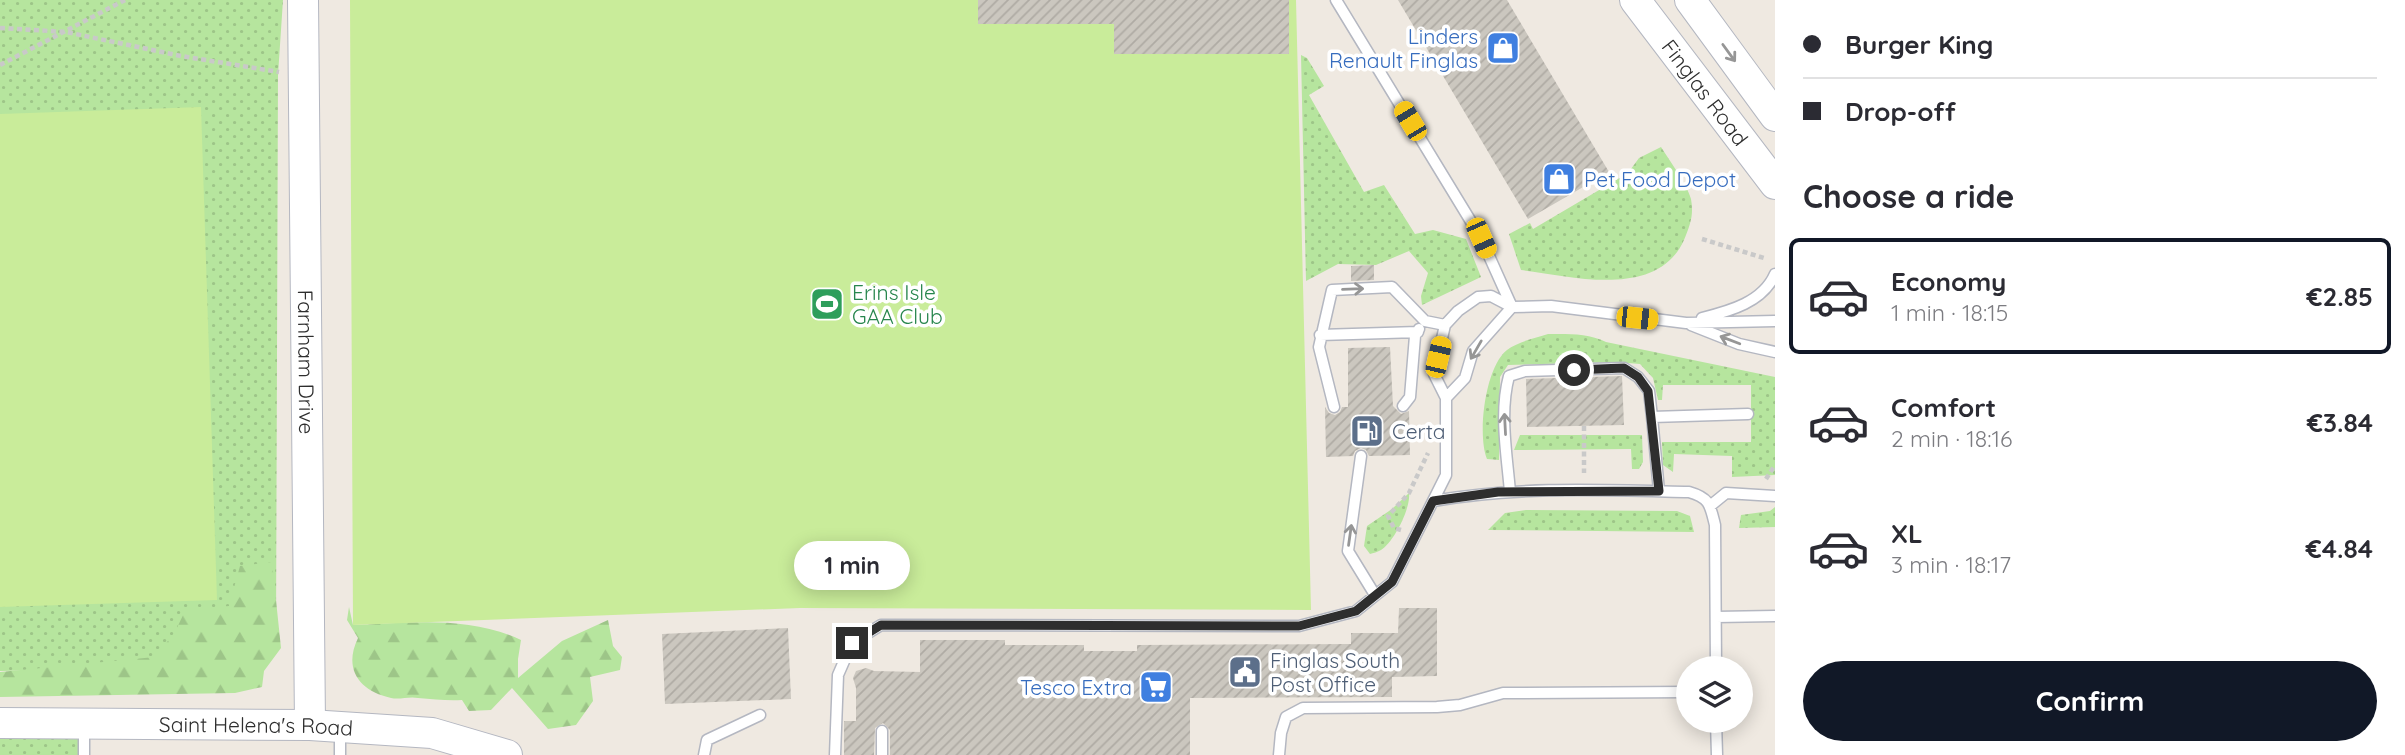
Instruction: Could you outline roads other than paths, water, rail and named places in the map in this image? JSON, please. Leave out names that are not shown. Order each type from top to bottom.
[{"type":"street","name":"Farnham Drive","points":[[303,0],[310,725]]},
{"type":"street","name":"Finglas Road","points":[[1635,0],[1775,184]]},
{"type":"street","name":"Finglas Road","points":[[1689,0],[1775,116]]},
{"type":"street","name":"Saint Helena's Road","points":[[0,723],[310,725],[340,741],[432,733],[507,755]]},
{"type":"lane","points":[[1336,0],[1481,238],[1512,307]]},
{"type":"lane","points":[[1686,323],[1730,311],[1762,293],[1775,274]]},
{"type":"lane","points":[[1334,407],[1319,346],[1332,290],[1392,287],[1425,321],[1445,325]]},
{"type":"lane","points":[[835,755],[838,675],[852,643],[881,625],[1299,626],[1356,611],[1392,582],[1446,475],[1446,398],[1434,374],[1445,325],[1458,311],[1478,297],[1491,296],[1512,307],[1551,306],[1686,323],[1775,321]]},
{"type":"lane","points":[[1446,398],[1465,378],[1473,351],[1512,307]]},
{"type":"lane","points":[[1403,405],[1410,397],[1415,336],[1425,321]]},
{"type":"lane","points":[[1686,323],[1739,344],[1775,352]]},
{"type":"lane","points":[[1320,335],[1418,332]]},
{"type":"lane","points":[[1510,492],[1504,414],[1509,376],[1525,371],[1624,368],[1638,377],[1648,391],[1659,491]]},
{"type":"lane","points":[[1652,417],[1748,414]]},
{"type":"lane","points":[[1361,456],[1348,551],[1375,595]]},
{"type":"lane","points":[[1433,501],[1510,492],[1659,491],[1703,496],[1710,506],[1714,525],[1716,656]]},
{"type":"lane","points":[[1710,506],[1726,493],[1775,496]]},
{"type":"lane","points":[[1716,617],[1775,616]]},
{"type":"lane","points":[[1279,755],[1286,717],[1303,708],[1437,707],[1460,705],[1503,693],[1676,692]]},
{"type":"lane","points":[[704,755],[707,740],[760,715]]},
{"type":"lane","points":[[84,723],[84,755]]},
{"type":"lane","points":[[882,731],[882,755]]},
{"type":"lane","points":[[1716,733],[1717,755]]},
{"type":"place","name":"Linders Renault Finglas","points":[[1503,48]]},
{"type":"place","name":"Pet Food Depot","points":[[1559,179]]},
{"type":"place","name":"Erins Isle GAA Club","points":[[827,304]]},
{"type":"place","name":"Certa","points":[[1367,431]]},
{"type":"place","name":"Finglas South Post Office","points":[[1245,672]]},
{"type":"place","name":"Tesco Extra","points":[[1156,687]]}]
